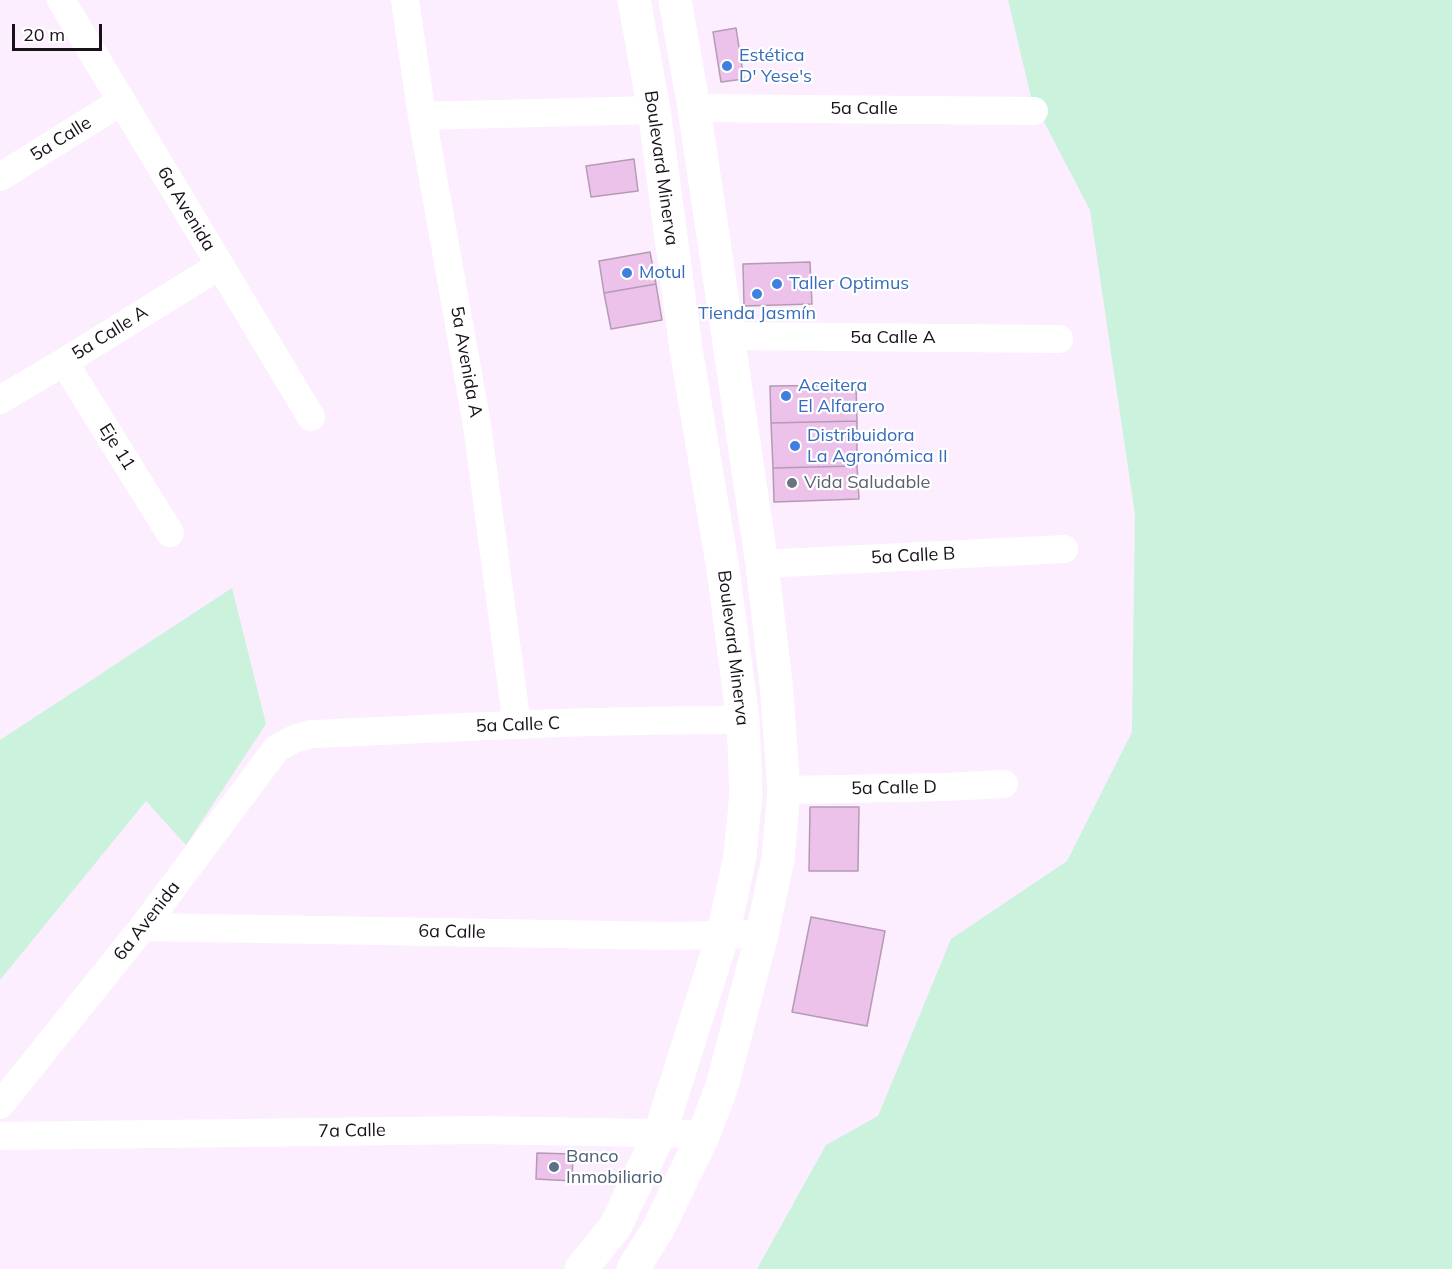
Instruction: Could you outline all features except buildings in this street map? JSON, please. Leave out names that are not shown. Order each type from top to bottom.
[{"type":"street","name":"6a Avenida","points":[[61,0],[311,417]]},
{"type":"street","name":"5a Avenida A","points":[[405,0],[422,116],[477,425],[517,725]]},
{"type":"street","name":"Boulevard Minerva","points":[[581,1269],[615,1227],[660,1133],[723,935],[740,856],[746,793],[744,720],[723,569],[686,349],[654,110],[634,0]]},
{"type":"street","name":"Boulevard Minerva","points":[[633,1269],[658,1229],[704,1134],[722,1086],[762,934],[778,859],[784,790],[776,683],[762,564],[694,108],[675,0]]},
{"type":"street","name":"5a Calle","points":[[0,177],[122,101]]},
{"type":"street","name":"5a Calle","points":[[694,108],[1034,111]]},
{"type":"street","points":[[422,116],[654,110]]},
{"type":"street","name":"5a Calle A","points":[[0,400],[219,266]]},
{"type":"street","name":"5a Calle A","points":[[728,336],[1059,339]]},
{"type":"street","name":"Eje 11","points":[[64,362],[170,533]]},
{"type":"street","name":"5a Calle B","points":[[762,564],[1064,549]]},
{"type":"street","name":"5a Calle C","points":[[294,739],[312,734],[517,725],[674,719],[744,720]]},
{"type":"street","name":"6a Avenida","points":[[0,1105],[143,927],[277,748],[294,739]]},
{"type":"street","name":"5a Calle D","points":[[784,790],[1004,784]]},
{"type":"street","name":"6a Calle","points":[[143,927],[659,936],[762,934]]},
{"type":"street","name":"7a Calle","points":[[0,1136],[477,1130],[704,1134]]},
{"type":"green space","points":[[1008,0],[1452,0],[1452,1269],[757,1269],[826,1145],[878,1116],[951,939],[1067,861],[1132,732],[1135,515],[1090,210],[1031,97]]},
{"type":"green space","points":[[232,588],[266,724],[186,845],[146,801],[0,980],[0,740]]},
{"type":"place","name":"Estética D' Yese's","points":[[727,66]]},
{"type":"place","name":"Motul","points":[[627,273]]},
{"type":"place","name":"Taller Optimus","points":[[777,284]]},
{"type":"place","name":"Tienda Jasmín","points":[[757,294]]},
{"type":"place","name":"Aceitera El Alfarero","points":[[786,396]]},
{"type":"place","name":"Distribuidora La Agronómica II","points":[[795,446]]},
{"type":"place","name":"Vida Saludable","points":[[792,483]]},
{"type":"place","name":"Banco Inmobiliario","points":[[554,1167]]}]
